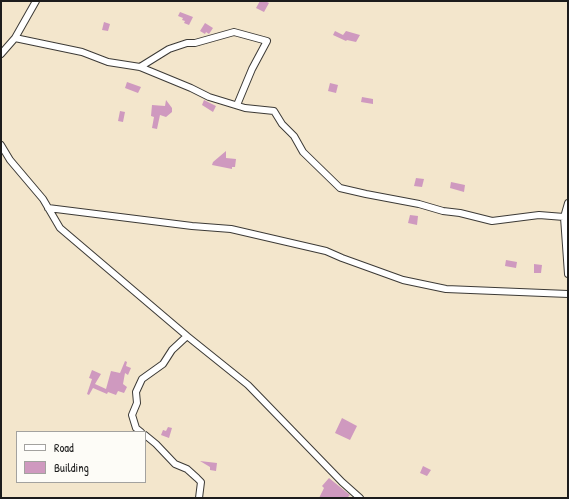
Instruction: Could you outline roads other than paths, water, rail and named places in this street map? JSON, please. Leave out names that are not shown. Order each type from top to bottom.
[{"type":"street","points":[[1,54],[15,38],[36,1]]},
{"type":"street","points":[[140,67],[169,49],[187,43],[195,43],[234,32],[267,41],[252,69],[237,105]]},
{"type":"street","points":[[15,38],[82,52],[108,62],[140,67],[209,97],[245,108],[274,111],[282,124],[294,136],[303,152],[340,188],[492,221],[539,215],[564,217]]},
{"type":"street","points":[[1,145],[10,160],[43,199],[60,228],[187,336],[248,385],[342,482],[360,498]]},
{"type":"street","points":[[568,203],[564,217],[568,274]]},
{"type":"street","points":[[48,208],[192,226],[231,229],[326,251],[403,280],[446,289],[568,294]]},
{"type":"street","points":[[140,431],[136,428],[132,415],[136,404],[136,392],[142,379],[163,364],[172,350],[187,336]]},
{"type":"street","points":[[146,436],[175,464],[187,469],[201,482],[199,498]]}]
